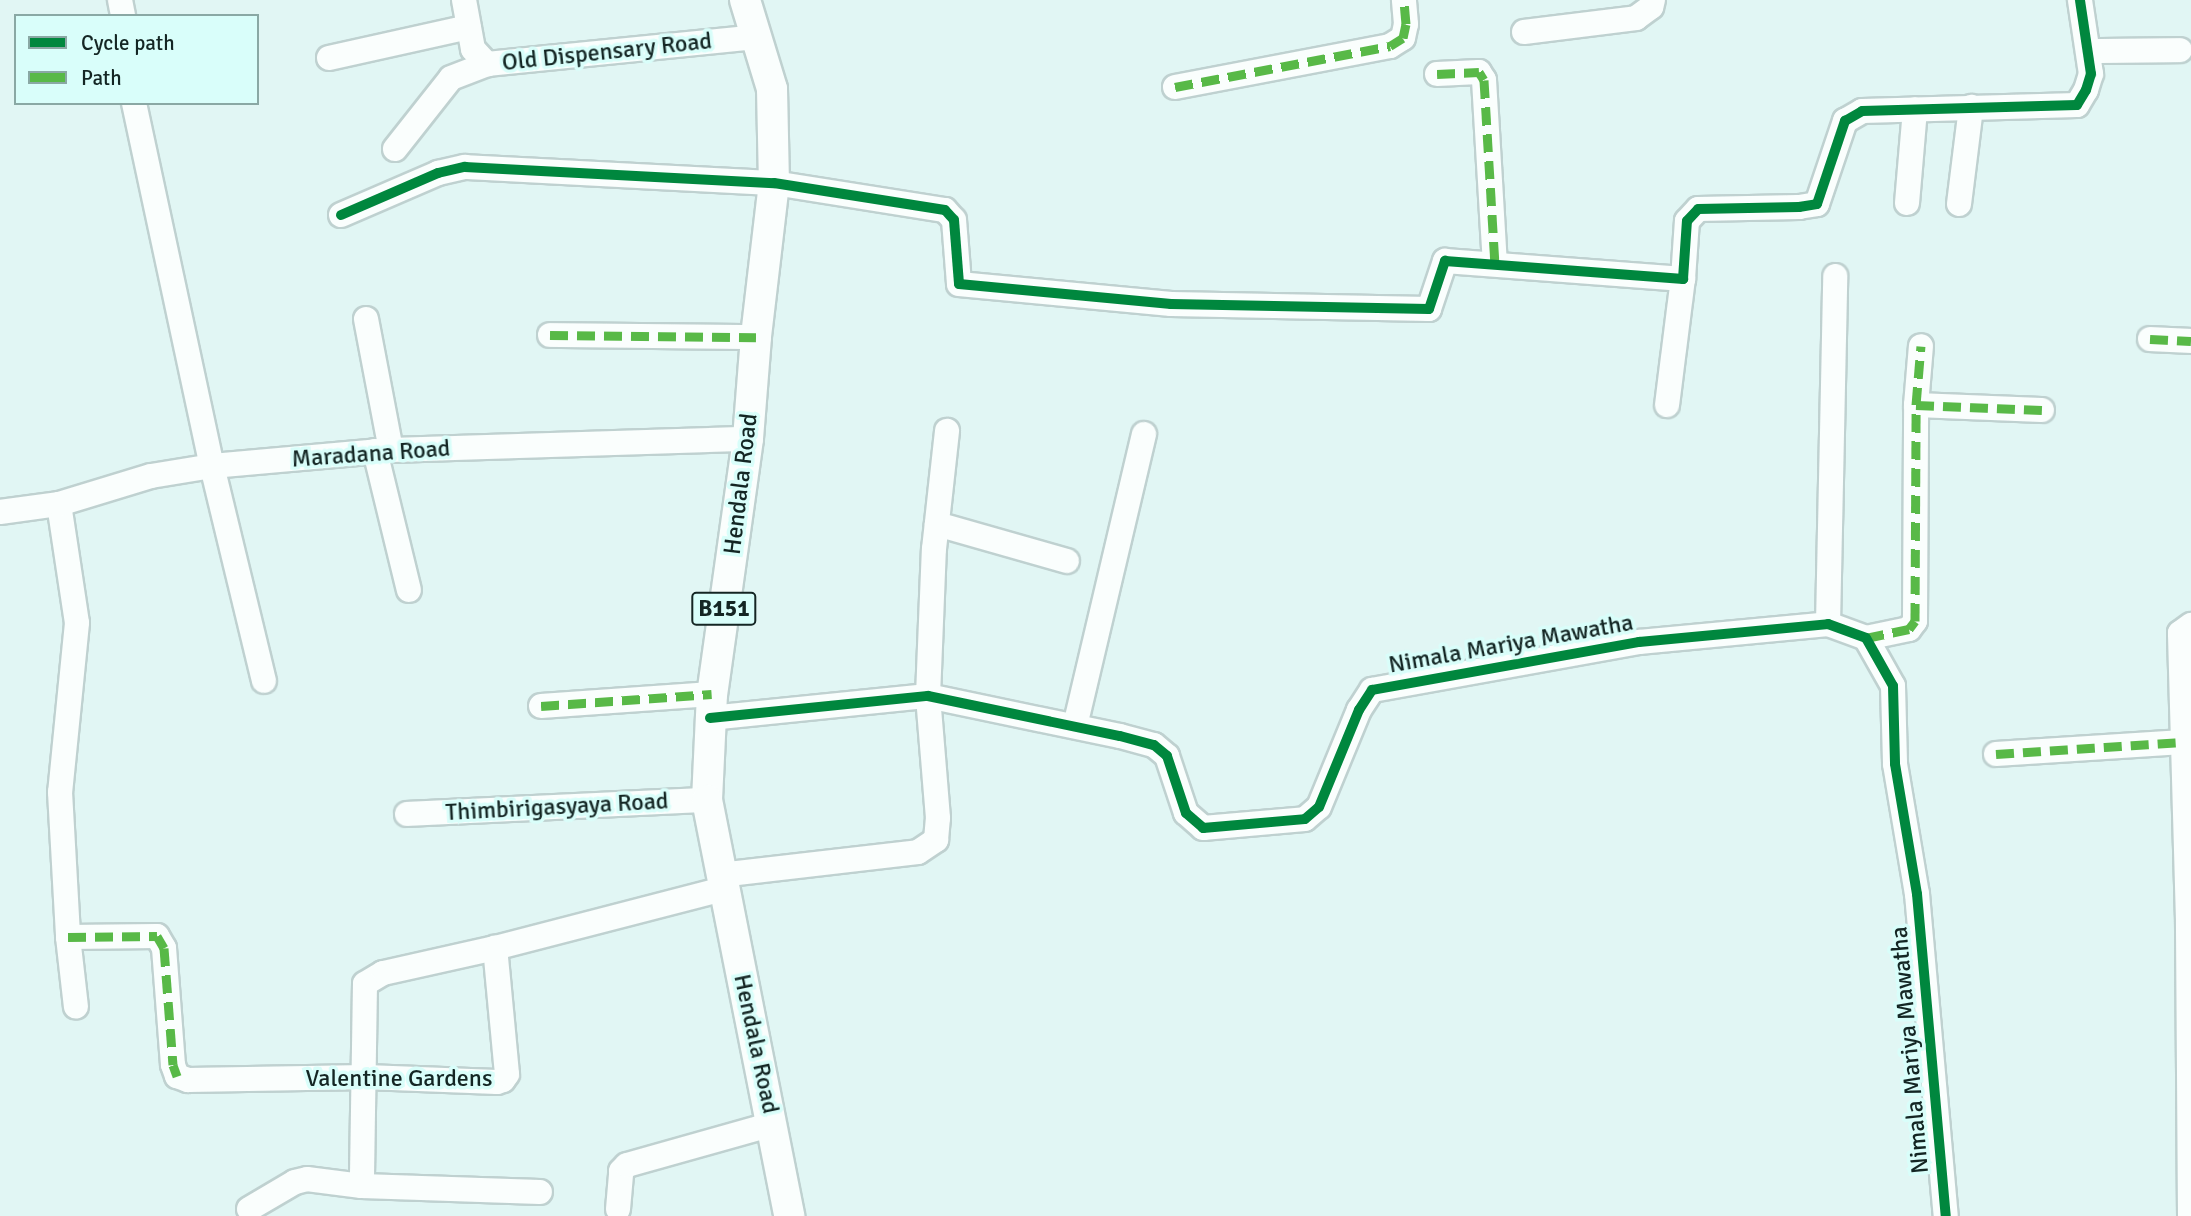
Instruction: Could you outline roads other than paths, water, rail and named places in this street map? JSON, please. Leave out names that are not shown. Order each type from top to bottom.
[{"type":"main road","name":"Hendala Road","points":[[745,0],[772,89],[774,184],[756,337],[748,439],[711,706],[707,800],[789,1216]]},
{"type":"street","name":"Old Dispensary Road","points":[[464,0],[473,49],[487,64],[756,37]]},
{"type":"street","points":[[1175,87],[1390,46],[1403,38],[1406,24],[1404,0]]},
{"type":"street","points":[[1524,32],[1636,18],[1651,7],[1653,0]]},
{"type":"street","points":[[1667,405],[1683,279],[1687,222],[1698,209],[1799,207],[1818,204],[1845,121],[1861,111],[2077,104],[2086,90],[2091,74],[2080,0]]},
{"type":"street","points":[[330,58],[469,27]]},
{"type":"street","points":[[2089,51],[2180,50]]},
{"type":"street","points":[[394,149],[451,78],[487,64]]},
{"type":"street","points":[[1437,74],[1479,72],[1484,80],[1495,263]]},
{"type":"street","points":[[134,105],[212,466],[264,681]]},
{"type":"street","points":[[1959,204],[1971,107]]},
{"type":"street","points":[[1907,202],[1916,109]]},
{"type":"street","points":[[341,215],[438,173],[465,167],[774,184],[950,212],[954,220],[956,277],[958,284],[969,286],[1171,304],[1419,310],[1429,309],[1434,300],[1445,261],[1683,279]]},
{"type":"street","points":[[1828,624],[1835,276]]},
{"type":"street","points":[[366,319],[383,451],[408,590]]},
{"type":"street","points":[[550,335],[756,337]]},
{"type":"street","points":[[2150,339],[2191,341]]},
{"type":"street","points":[[1866,638],[1909,629],[1915,621],[1916,405],[1921,346]]},
{"type":"street","points":[[1916,405],[2042,410]]},
{"type":"street","points":[[362,1185],[366,1077],[362,999],[365,984],[383,973],[495,948],[722,882],[918,852],[936,840],[938,817],[928,696],[937,524],[947,431]]},
{"type":"street","points":[[1074,726],[1144,434]]},
{"type":"street","name":"Maradana Road","points":[[0,512],[59,504],[151,477],[212,466],[383,451],[748,439]]},
{"type":"street","points":[[59,504],[77,623],[60,792],[68,937],[76,1006]]},
{"type":"street","points":[[937,524],[1067,561]]},
{"type":"street","name":"Nimala Mariya Mawatha","points":[[541,706],[711,706],[928,696],[1154,745],[1167,756],[1186,813],[1203,828],[1305,820],[1319,807],[1359,710],[1372,690],[1639,642],[1828,624],[1866,638],[1894,686],[1895,764],[1917,894],[1947,1216]]},
{"type":"street","points":[[2190,1216],[2180,633],[2191,625]]},
{"type":"street","points":[[1996,754],[2183,742]]},
{"type":"street","name":"Thimbirigasyaya Road","points":[[407,814],[707,800]]},
{"type":"street","name":"Valentine Gardens","points":[[68,937],[157,936],[164,948],[173,1065],[177,1076],[188,1080],[366,1077],[503,1080],[507,1074],[495,948]]},
{"type":"street","points":[[618,1209],[621,1171],[627,1165],[773,1124]]},
{"type":"street","points":[[249,1209],[295,1182],[307,1179],[362,1185],[540,1192]]}]
